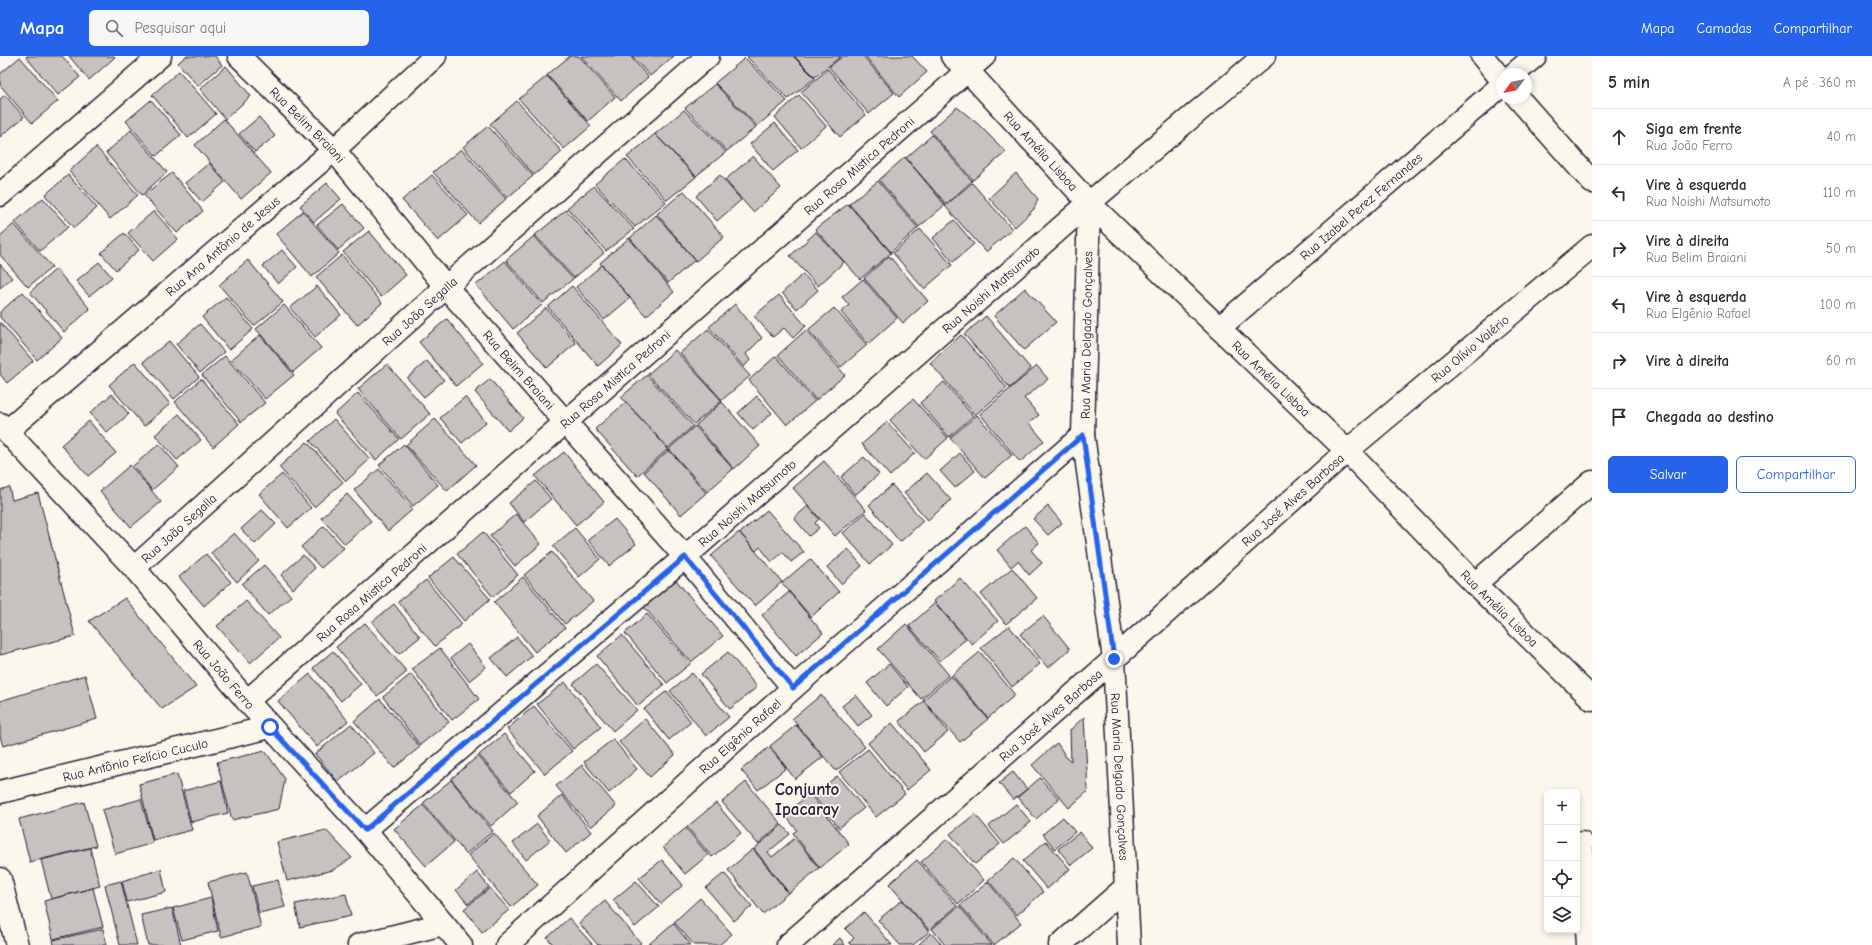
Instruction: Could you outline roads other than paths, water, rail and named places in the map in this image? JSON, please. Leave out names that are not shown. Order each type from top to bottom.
[{"type":"street","points":[[0,195],[160,56]]},
{"type":"street","name":"Rua Belim Braiani","points":[[238,56],[334,150],[446,287],[685,557],[793,688]]},
{"type":"street","name":"Rua Ana Antônio de Jesus","points":[[3,428],[334,150],[435,56]]},
{"type":"street","name":"Rua João Segalla","points":[[134,568],[446,287],[708,56]]},
{"type":"street","name":"Rua Amélia Lisboa","points":[[952,56],[968,71],[1089,203],[1347,451],[1475,584],[1592,699]]},
{"type":"street","name":"Rua Rosa Mistica Pedroni","points":[[247,701],[984,56]]},
{"type":"street","name":"Rua Noishi Matsumoto","points":[[365,830],[685,557],[1089,203],[1264,56]]},
{"type":"street","points":[[1482,56],[1496,73]]},
{"type":"street","points":[[1521,68],[1535,56]]},
{"type":"street","name":"Rua Izabel Perez Fernandes","points":[[1220,328],[1496,90]]},
{"type":"street","points":[[1523,104],[1592,182]]},
{"type":"street","name":"Rua Maria Delgado Gonçalves","points":[[1089,203],[1083,435],[1114,659],[1130,945]]},
{"type":"street","name":"Rua Olívio Valério","points":[[1347,451],[1592,246]]},
{"type":"street","name":"Rua João Ferro","points":[[3,428],[134,568],[247,701],[365,830],[461,945]]},
{"type":"street","name":"Rua Elgênio Rafael","points":[[508,945],[793,688],[1083,435]]},
{"type":"street","name":"Rua José Alves Barbosa","points":[[788,945],[1114,659],[1347,451]]},
{"type":"street","points":[[1475,584],[1592,482]]},
{"type":"street","name":"Rua Antônio Felício Cuculo","points":[[0,792],[270,727]]},
{"type":"street","points":[[1582,843],[1588,945]]},
{"type":"street","points":[[0,879],[16,945]]},
{"type":"street","points":[[1060,945],[1126,887]]},
{"type":"street","points":[[359,945],[443,924]]},
{"type":"district","name":"Conjunto Ipacaray","points":[[807,799]]}]
